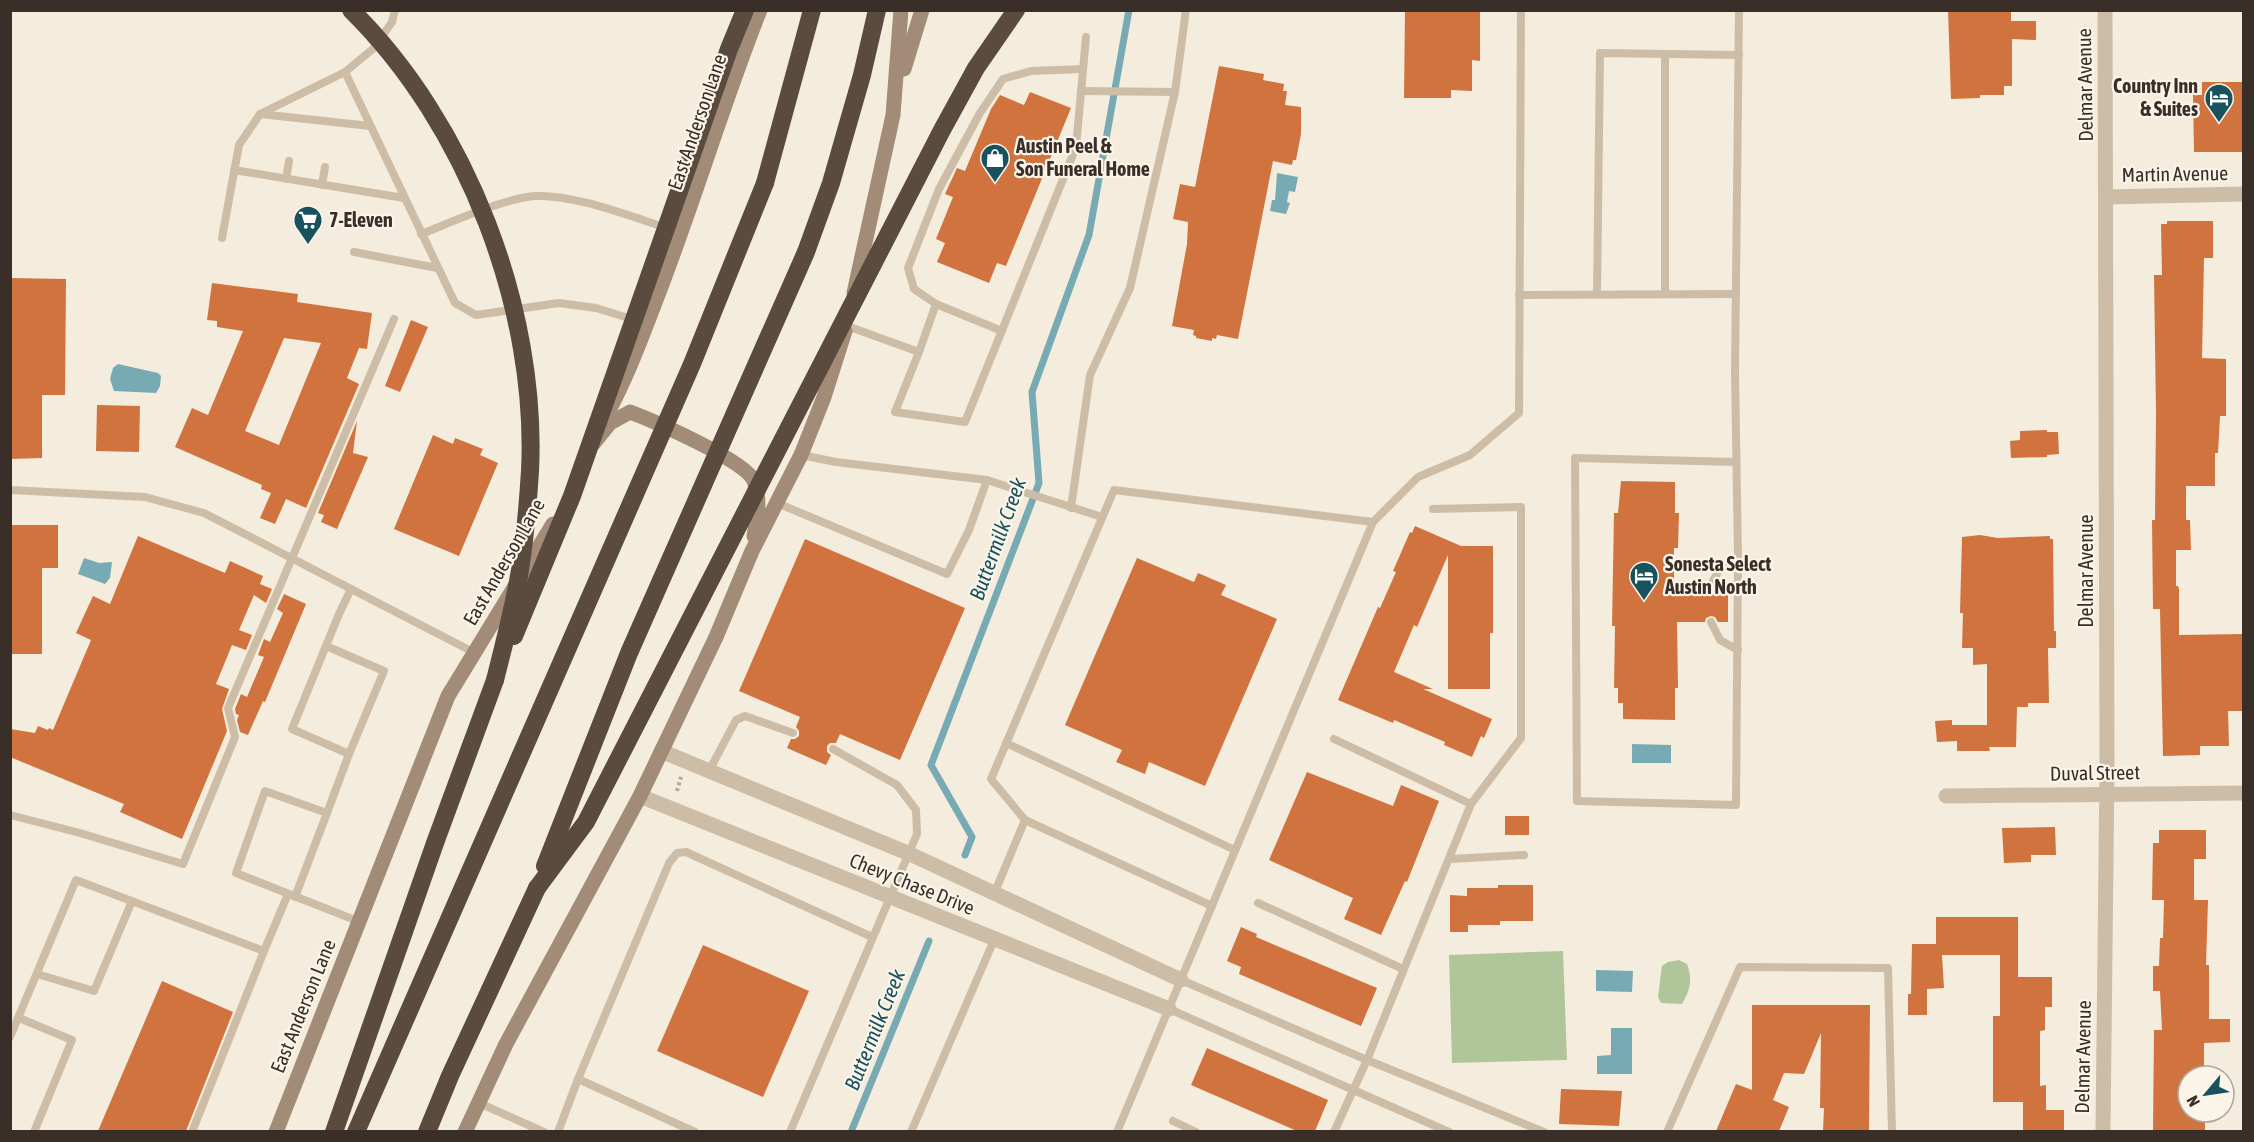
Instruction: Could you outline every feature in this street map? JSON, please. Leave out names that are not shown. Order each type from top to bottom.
[{"type":"highway","points":[[351,10],[412,81],[454,153],[486,221],[513,299],[527,377],[530,470],[520,570],[495,680]]},
{"type":"highway","points":[[334,1131],[495,680],[572,496],[729,49],[745,10]]},
{"type":"highway","points":[[356,1131],[692,364],[765,183],[812,10]]},
{"type":"highway","points":[[427,1131],[537,888],[629,653],[806,252],[831,183],[878,10]]},
{"type":"highway","points":[[537,888],[586,822],[942,130],[976,68],[1016,10]]},
{"type":"main road","points":[[733,10],[740,60]]},
{"type":"main road","name":"East Anderson Lane","points":[[276,1131],[448,696],[552,528],[582,458],[624,383],[682,233],[740,60],[760,10]]},
{"type":"main road","points":[[893,116],[902,10]]},
{"type":"main road","points":[[465,1131],[506,1044],[640,796],[716,637],[752,551],[801,455],[824,397],[847,326],[893,116],[910,45],[922,10]]},
{"type":"main road","points":[[582,458],[610,423],[630,412],[736,463],[754,480],[759,507],[752,551]]},
{"type":"street","name":"Delmar Avenue","points":[[2103,1131],[2107,794],[2105,10]]},
{"type":"street","name":"Martin Avenue","points":[[2107,197],[2244,194]]},
{"type":"street","name":"Chevy Chase Drive","points":[[661,751],[910,854],[1181,980]]},
{"type":"street","name":"Duval Street","points":[[1946,796],[2244,793]]},
{"type":"street","name":"Chevy Chase Drive","points":[[640,796],[1169,1009]]},
{"type":"lane","points":[[222,238],[239,145],[260,114],[345,72],[374,48],[392,22],[395,10]]},
{"type":"lane","points":[[1071,508],[1090,375],[1130,288],[1175,92],[1186,10]]},
{"type":"lane","points":[[1117,1131],[1373,522],[1418,477],[1470,455],[1519,414],[1521,10]]},
{"type":"lane","points":[[1737,462],[1575,458],[1576,801],[1736,805],[1738,558],[1736,294],[1739,10]]},
{"type":"lane","points":[[936,304],[896,412],[965,422],[1076,147],[1086,37]]},
{"type":"lane","points":[[1597,294],[1600,53],[1739,55]]},
{"type":"lane","points":[[1665,54],[1665,294]]},
{"type":"lane","points":[[1002,331],[936,304],[914,290],[908,268],[939,189],[980,113],[1003,79],[1031,71],[1083,69]]},
{"type":"lane","points":[[345,72],[455,303],[476,315],[560,303],[596,308],[647,324]]},
{"type":"lane","points":[[1081,91],[1175,92]]},
{"type":"lane","points":[[260,114],[294,122],[332,122],[370,126]]},
{"type":"lane","points":[[330,133],[332,122]]},
{"type":"lane","points":[[286,179],[289,161]]},
{"type":"lane","points":[[322,185],[325,167]]},
{"type":"lane","points":[[234,171],[404,198]]},
{"type":"lane","points":[[421,234],[502,204],[532,196],[563,197],[682,233]]},
{"type":"lane","points":[[354,252],[437,267]]},
{"type":"lane","points":[[1519,295],[1736,294]]},
{"type":"lane","points":[[10,815],[183,864],[235,737],[228,708],[394,319]]},
{"type":"lane","points":[[847,326],[919,352]]},
{"type":"lane","points":[[801,455],[836,462],[987,480],[1102,517]]},
{"type":"lane","points":[[777,503],[947,574],[969,530],[987,480]]},
{"type":"lane","points":[[10,490],[145,497],[204,513],[475,653]]},
{"type":"lane","points":[[1212,906],[1025,820],[991,779],[1006,743],[1114,490],[1373,522]]},
{"type":"lane","points":[[1334,1131],[1367,1060],[1471,804],[1521,738],[1521,507],[1433,509]]},
{"type":"lane","points":[[1711,585],[1719,570],[1738,558]]},
{"type":"lane","points":[[349,754],[292,729],[351,589]]},
{"type":"lane","points":[[1711,622],[1720,640],[1738,650]]},
{"type":"lane","points":[[192,1131],[264,951],[292,896],[384,671],[326,645]]},
{"type":"lane","points":[[710,771],[736,720],[745,716],[794,733]]},
{"type":"lane","points":[[1334,739],[1471,804]]},
{"type":"lane","points":[[1006,743],[1235,849]]},
{"type":"lane","points":[[790,1131],[917,834],[916,810],[897,785],[833,749]]},
{"type":"lane","points":[[327,813],[266,791],[236,873],[360,922]]},
{"type":"lane","points":[[994,894],[1025,820]]},
{"type":"lane","points":[[558,1131],[669,863],[677,853],[686,852],[872,937]]},
{"type":"lane","points":[[1450,859],[1524,855]]},
{"type":"lane","points":[[10,1037],[76,879],[264,951]]},
{"type":"lane","points":[[37,974],[94,991],[132,901]]},
{"type":"lane","points":[[1258,903],[1403,969]]},
{"type":"lane","points":[[911,1131],[994,940]]},
{"type":"lane","points":[[1667,1131],[1740,967],[1888,968],[1892,1131]]},
{"type":"lane","points":[[1181,980],[1539,1131]]},
{"type":"lane","points":[[1169,1009],[1352,1091],[1449,1131]]},
{"type":"lane","points":[[18,1018],[72,1040],[34,1131]]},
{"type":"lane","points":[[578,1079],[695,1131]]},
{"type":"lane","points":[[477,1102],[544,1131]]},
{"type":"lane","points":[[1173,1121],[1196,1131]]},
{"type":"path","points":[[677,790],[682,772]]},
{"type":"green space","points":[[1563,951],[1567,1060],[1452,1063],[1449,955]]},
{"type":"green space","points":[[1679,960],[1687,964],[1689,970],[1690,985],[1687,994],[1682,1004],[1661,1003],[1658,997],[1662,966]]},
{"type":"water","points":[[1277,173],[1298,177],[1295,192],[1289,191],[1287,202],[1290,203],[1286,214],[1270,211],[1272,200],[1275,200]]},
{"type":"water","points":[[118,364],[158,373],[161,376],[160,386],[156,393],[114,391],[110,379],[113,368]]},
{"type":"water","points":[[84,558],[99,563],[112,562],[110,578],[105,584],[78,574]]},
{"type":"water","points":[[1632,744],[1671,745],[1671,763],[1632,763]]},
{"type":"water","points":[[1596,970],[1633,971],[1632,992],[1596,991]]},
{"type":"water","points":[[1611,1028],[1632,1028],[1632,1074],[1597,1074],[1597,1056],[1611,1055]]},
{"type":"building","points":[[1405,10],[1480,10],[1480,61],[1472,60],[1472,91],[1451,90],[1451,98],[1404,98]]},
{"type":"building","points":[[1948,10],[2011,10],[2011,21],[2036,21],[2036,40],[2012,39],[2012,86],[2004,86],[2004,95],[1980,95],[1980,98],[1951,99]]},
{"type":"building","points":[[1219,66],[1264,74],[1263,80],[1284,84],[1283,91],[1287,91],[1285,105],[1301,107],[1301,134],[1296,160],[1293,160],[1292,165],[1273,161],[1238,339],[1217,335],[1216,339],[1212,338],[1212,341],[1196,338],[1193,335],[1194,330],[1172,326],[1187,244],[1188,222],[1173,219],[1180,184],[1195,187]]},
{"type":"building","name":"Country Inn & Suites","points":[[2202,82],[2244,82],[2244,152],[2194,152],[2193,95],[2202,95]]},
{"type":"building","name":"Austin Peel & Son Funeral Home","points":[[1030,92],[1071,108],[1006,266],[997,263],[989,283],[937,262],[945,243],[936,239],[953,197],[945,194],[957,168],[965,171],[991,109],[1000,95],[1024,105]]},
{"type":"building","points":[[2167,221],[2213,221],[2213,258],[2204,258],[2202,358],[2226,359],[2226,416],[2220,416],[2218,453],[2215,453],[2215,486],[2186,486],[2186,520],[2190,520],[2191,550],[2176,550],[2179,635],[2244,634],[2244,711],[2228,711],[2229,746],[2200,746],[2200,755],[2163,756],[2160,609],[2153,609],[2152,520],[2155,520],[2156,412],[2154,275],[2162,275],[2161,224],[2167,224]]},
{"type":"building","points":[[10,278],[66,279],[65,395],[42,395],[42,458],[10,459]]},
{"type":"building","points":[[212,283],[298,294],[297,302],[372,313],[367,349],[359,348],[347,378],[359,384],[306,508],[286,499],[275,524],[260,518],[271,493],[261,489],[262,485],[175,447],[192,408],[208,415],[243,331],[217,327],[217,321],[207,320]],"holes":[[[284,338],[321,343],[279,445],[245,431]]]},
{"type":"building","points":[[411,320],[428,327],[400,392],[385,386]]},
{"type":"building","points":[[97,405],[140,406],[139,452],[96,451]]},
{"type":"building","points":[[357,421],[353,453],[368,457],[337,529],[321,522],[324,515],[318,513]]},
{"type":"building","points":[[2047,430],[2047,432],[2058,432],[2059,454],[2047,455],[2047,457],[2011,458],[2010,441],[2020,440],[2020,431]]},
{"type":"building","points":[[433,435],[453,444],[455,438],[483,449],[480,455],[498,463],[459,556],[394,529]]},
{"type":"building","name":"Sonesta Select Austin North","points":[[1621,481],[1675,482],[1675,513],[1679,513],[1678,548],[1674,548],[1674,585],[1705,585],[1706,589],[1711,591],[1715,590],[1718,585],[1728,585],[1728,622],[1718,622],[1715,617],[1711,616],[1706,618],[1705,622],[1677,622],[1678,688],[1675,688],[1675,720],[1623,719],[1623,703],[1618,703],[1618,688],[1614,688],[1615,626],[1612,626],[1614,513],[1618,513]]},
{"type":"building","points":[[10,525],[58,525],[58,568],[42,568],[42,654],[10,654]]},
{"type":"building","points":[[1415,526],[1461,546],[1493,546],[1493,633],[1490,633],[1490,689],[1448,689],[1448,555],[1417,627],[1414,625],[1394,672],[1433,689],[1423,689],[1492,719],[1484,738],[1481,736],[1472,757],[1444,745],[1445,742],[1394,720],[1393,723],[1338,700],[1378,607],[1380,608],[1396,572],[1393,571],[1410,532],[1412,533]]},
{"type":"building","points":[[1980,535],[1998,538],[2050,536],[2050,539],[2053,539],[2056,648],[2048,648],[2049,703],[2028,703],[2028,707],[2017,707],[2016,747],[1989,747],[1990,751],[1957,751],[1957,741],[1937,742],[1935,721],[1952,720],[1952,725],[1987,725],[1987,664],[1973,665],[1973,648],[1962,648],[1963,613],[1960,613],[1962,537]]},
{"type":"building","points":[[138,536],[225,573],[230,561],[263,576],[260,584],[272,589],[266,603],[254,595],[239,630],[252,635],[246,650],[232,645],[216,684],[229,689],[222,709],[227,731],[182,839],[120,812],[124,804],[10,757],[10,729],[35,733],[38,726],[53,730],[91,640],[76,633],[93,596],[110,604]]},
{"type":"building","points":[[805,539],[965,608],[900,760],[840,734],[836,743],[830,743],[827,746],[827,752],[831,755],[826,765],[787,748],[791,739],[799,736],[796,727],[800,717],[739,691]]},
{"type":"building","points":[[1137,558],[1194,582],[1198,573],[1226,585],[1221,595],[1277,619],[1205,786],[1149,762],[1145,774],[1116,762],[1122,750],[1065,725]]},
{"type":"building","points":[[284,594],[306,604],[265,702],[263,701],[248,735],[240,732],[237,720],[239,715],[236,714],[235,709],[241,694],[247,697],[264,657],[258,655],[264,639],[270,642],[283,613],[277,609]]},
{"type":"building","points":[[1307,772],[1393,806],[1401,785],[1439,801],[1407,882],[1405,881],[1381,935],[1344,919],[1353,898],[1269,860]]},
{"type":"building","points":[[1505,816],[1529,816],[1529,835],[1505,835]]},
{"type":"building","points":[[2055,827],[2056,855],[2031,855],[2031,862],[2004,863],[2002,828]]},
{"type":"building","points":[[2159,830],[2206,830],[2206,859],[2194,859],[2194,900],[2208,900],[2206,965],[2209,965],[2209,1019],[2230,1019],[2230,1042],[2204,1043],[2204,1064],[2176,1064],[2176,1124],[2205,1124],[2205,1131],[2153,1131],[2154,1030],[2162,1030],[2160,991],[2153,991],[2153,966],[2159,966],[2160,938],[2163,938],[2164,900],[2152,900],[2153,843],[2159,843]]},
{"type":"building","points":[[1498,885],[1533,885],[1533,921],[1500,921],[1500,925],[1468,925],[1468,932],[1450,932],[1450,895],[1467,896],[1467,888],[1498,888]]},
{"type":"building","points":[[1936,917],[2018,917],[2018,977],[2052,977],[2052,1007],[2045,1007],[2045,1030],[2040,1031],[2040,1086],[2046,1085],[2046,1110],[2064,1110],[2064,1131],[2023,1131],[2023,1102],[1993,1102],[1993,1016],[2000,1016],[2000,955],[1942,955],[1944,988],[1927,989],[1927,1015],[1908,1015],[1908,994],[1911,994],[1912,944],[1936,944]]},
{"type":"building","points":[[1241,927],[1257,934],[1256,937],[1377,988],[1361,1026],[1239,974],[1241,967],[1227,961]]},
{"type":"building","points":[[703,945],[809,991],[763,1097],[657,1051]]},
{"type":"building","points":[[162,981],[233,1012],[186,1131],[98,1131]]},
{"type":"building","points":[[1752,1005],[1870,1005],[1869,1131],[1823,1131],[1824,1108],[1820,1108],[1821,1033],[1804,1074],[1784,1073],[1773,1100],[1789,1107],[1779,1131],[1716,1131],[1736,1084],[1752,1090]]},
{"type":"building","points":[[1207,1048],[1328,1100],[1315,1131],[1297,1131],[1191,1085]]},
{"type":"building","points":[[1561,1089],[1622,1091],[1619,1126],[1559,1124]]},
{"type":"waterway","name":"Buttermilk Creek","points":[[965,855],[972,837],[931,765],[1039,483],[1032,392],[1089,235],[1129,10]]},
{"type":"waterway","name":"Buttermilk Creek","points":[[851,1132],[929,941]]},
{"type":"place","name":"Country Inn & Suites","points":[[2219,124]]},
{"type":"place","name":"Austin Peel & Son Funeral Home","points":[[995,184]]},
{"type":"place","name":"7-Eleven","points":[[308,246]]},
{"type":"place","name":"Sonesta Select Austin North","points":[[1644,602]]}]
